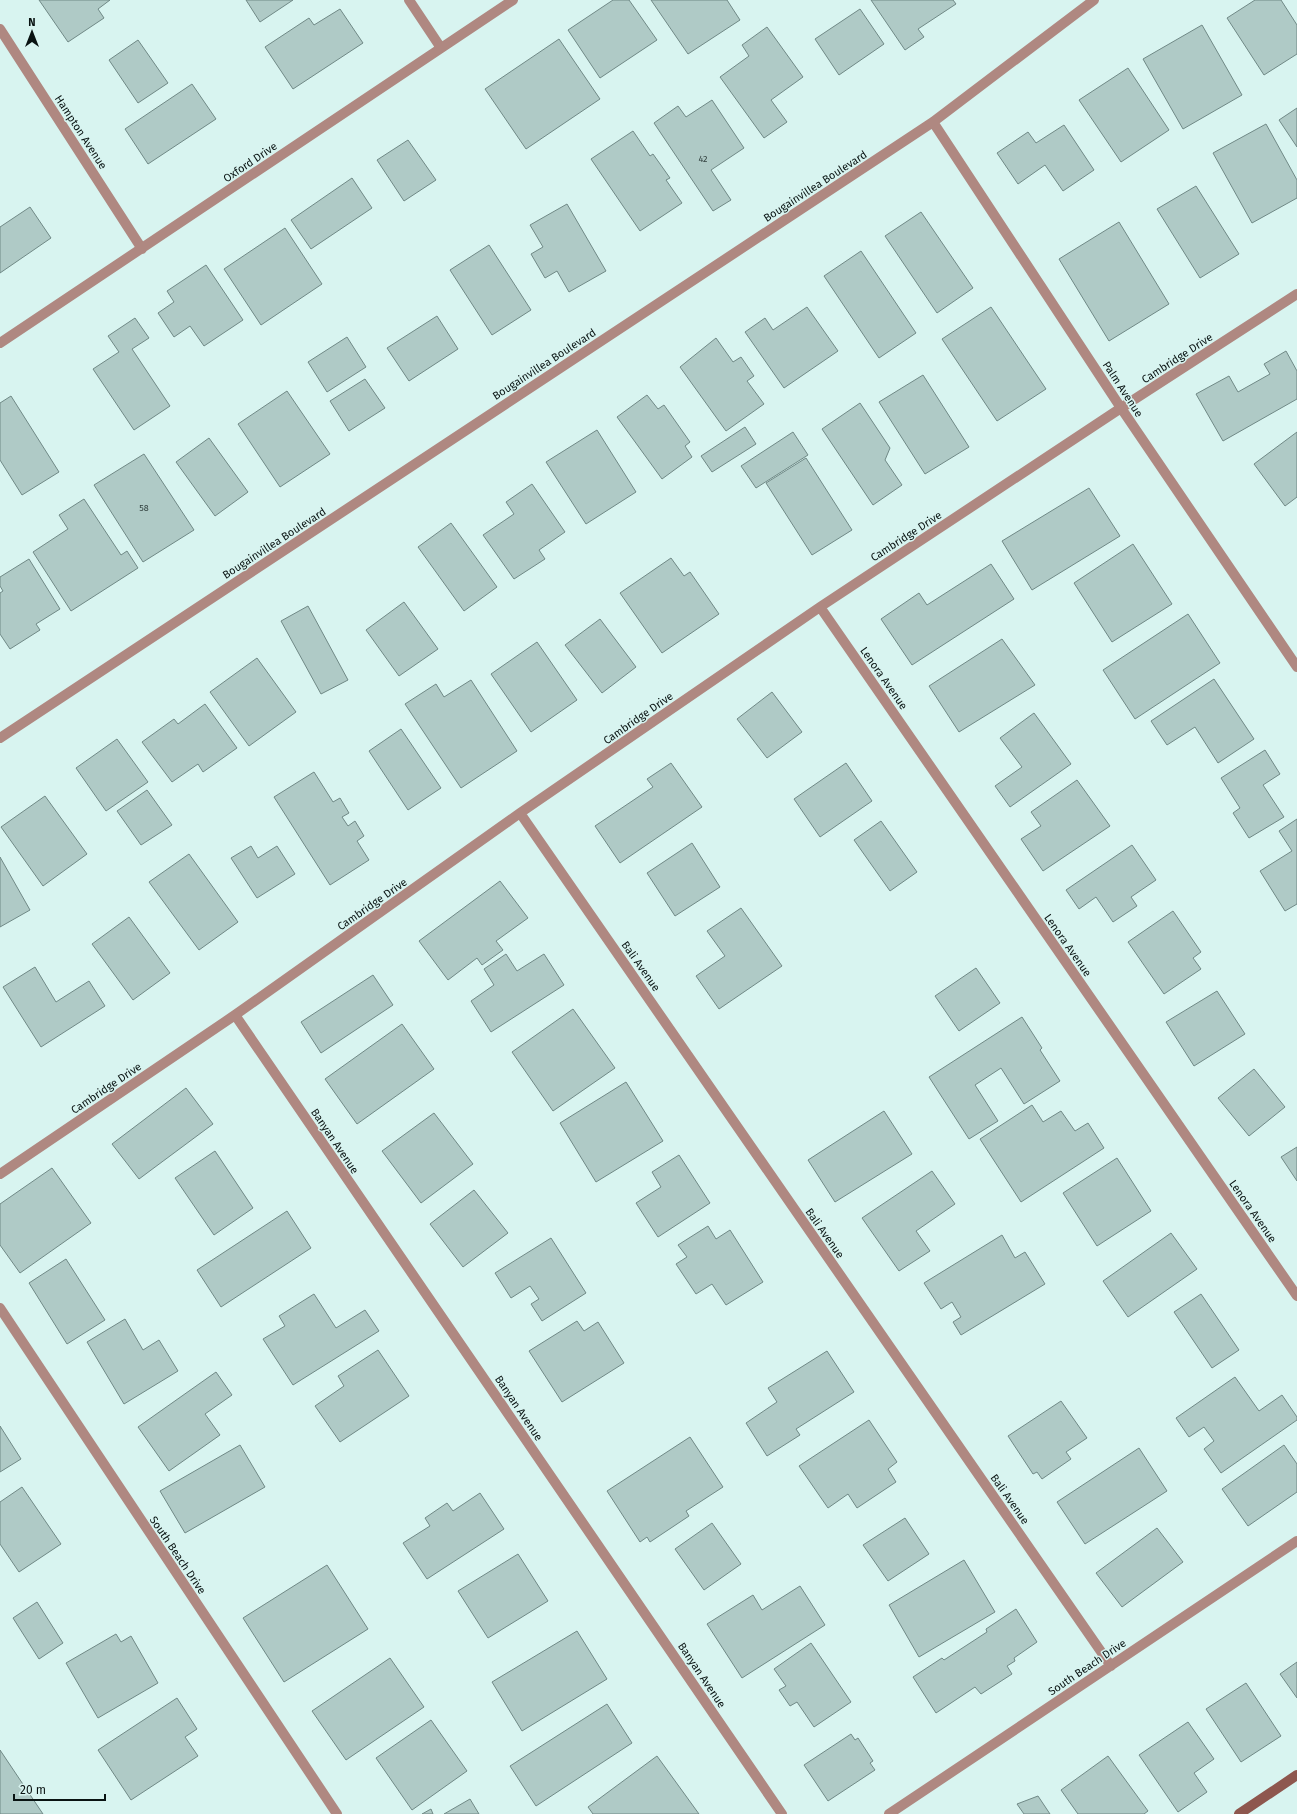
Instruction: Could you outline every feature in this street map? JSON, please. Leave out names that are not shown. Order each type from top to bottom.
[{"type":"main road","points":[[1238,1814],[1297,1775]]},
{"type":"street","points":[[409,0],[441,48]]},
{"type":"street","name":"Oxford Drive","points":[[0,343],[513,0]]},
{"type":"street","name":"Bougainvillea Boulevard","points":[[0,738],[933,122],[1094,0]]},
{"type":"street","name":"Hampton Avenue","points":[[0,29],[142,249]]},
{"type":"street","name":"Palm Avenue","points":[[933,122],[1121,408],[1297,667]]},
{"type":"street","name":"Cambridge Drive","points":[[0,1174],[235,1015],[520,813],[820,607],[1121,408],[1297,294]]},
{"type":"street","name":"Lenora Avenue","points":[[820,607],[1297,1296]]},
{"type":"street","name":"Bali Avenue","points":[[520,813],[1110,1666]]},
{"type":"street","name":"Banyan Avenue","points":[[235,1015],[782,1814]]},
{"type":"street","name":"South Beach Drive","points":[[0,1308],[337,1814]]},
{"type":"street","name":"South Beach Drive","points":[[890,1814],[1297,1541]]},
{"type":"building","points":[[39,0],[110,0],[98,9],[104,18],[68,42]]},
{"type":"building","points":[[246,0],[293,0],[260,22]]},
{"type":"building","points":[[613,0],[629,0],[657,40],[600,78],[568,30]]},
{"type":"building","points":[[651,0],[727,0],[740,20],[688,54]]},
{"type":"building","points":[[871,0],[953,0],[956,4],[918,29],[924,37],[905,50]]},
{"type":"building","points":[[1255,0],[1281,0],[1297,25],[1297,54],[1264,75],[1227,18]]},
{"type":"building","points":[[340,9],[363,43],[293,89],[265,47],[309,18],[314,25]]},
{"type":"building","points":[[860,9],[884,44],[839,75],[815,39]]},
{"type":"building","points":[[1202,25],[1242,95],[1183,129],[1143,59]]},
{"type":"building","points":[[767,27],[803,77],[771,100],[787,122],[764,138],[720,77],[749,56],[742,45]]},
{"type":"building","points":[[559,39],[600,99],[526,149],[485,89]]},
{"type":"building","points":[[138,40],[168,83],[138,103],[109,60]]},
{"type":"building","points":[[1128,68],[1169,130],[1121,162],[1079,100]]},
{"type":"building","points":[[192,84],[216,119],[148,164],[125,129]]},
{"type":"building","points":[[712,100],[744,148],[711,170],[731,200],[713,211],[654,123],[678,106],[686,117]]},
{"type":"building","points":[[1297,108],[1297,147],[1279,120]]},
{"type":"building","points":[[1266,124],[1297,180],[1297,198],[1252,223],[1213,153]]},
{"type":"building","points":[[1064,125],[1094,170],[1063,191],[1045,165],[1018,184],[997,153],[1028,132],[1036,143]]},
{"type":"building","points":[[633,131],[650,156],[653,154],[670,178],[666,180],[682,203],[640,231],[591,159]]},
{"type":"building","points":[[408,140],[436,180],[404,201],[377,160]]},
{"type":"building","points":[[352,178],[372,208],[311,249],[291,220]]},
{"type":"building","points":[[1196,186],[1239,254],[1200,278],[1157,209]]},
{"type":"building","points":[[567,204],[606,271],[569,292],[557,271],[545,278],[531,254],[543,247],[530,225]]},
{"type":"building","points":[[30,207],[51,238],[0,273],[0,227]]},
{"type":"building","points":[[921,212],[973,288],[937,313],[885,236]]},
{"type":"building","points":[[1119,222],[1169,304],[1109,341],[1059,259]]},
{"type":"building","points":[[285,228],[322,284],[261,325],[224,269]]},
{"type":"building","points":[[489,245],[531,310],[492,335],[450,270]]},
{"type":"building","points":[[861,251],[916,333],[879,358],[824,276]]},
{"type":"building","points":[[206,265],[243,320],[204,346],[190,326],[174,337],[158,313],[174,302],[167,291]]},
{"type":"building","points":[[807,307],[838,351],[784,388],[745,332],[765,318],[773,330]]},
{"type":"building","points":[[991,307],[1046,389],[997,421],[942,339]]},
{"type":"building","points":[[437,316],[458,349],[409,381],[387,348]]},
{"type":"building","points":[[135,318],[149,338],[132,349],[170,406],[134,430],[93,369],[119,352],[108,336]]},
{"type":"building","points":[[347,337],[366,367],[327,392],[308,362]]},
{"type":"building","points":[[716,338],[733,362],[741,357],[754,376],[747,381],[764,404],[726,431],[680,367]]},
{"type":"building","points":[[1286,351],[1297,371],[1297,399],[1223,441],[1196,394],[1229,376],[1238,392],[1270,374],[1264,364]]},
{"type":"building","points":[[923,375],[969,447],[925,474],[879,402]]},
{"type":"building","points":[[365,379],[385,408],[349,431],[330,401]]},
{"type":"building","points":[[287,391],[330,454],[280,487],[238,424]]},
{"type":"building","points":[[647,395],[658,409],[664,405],[690,442],[685,446],[692,457],[662,479],[617,417]]},
{"type":"building","points":[[11,396],[59,472],[22,495],[0,460],[0,403]]},
{"type":"building","points":[[860,403],[890,448],[885,460],[902,485],[873,505],[822,429]]},
{"type":"building","points":[[745,427],[756,444],[712,472],[701,456]]},
{"type":"building","points":[[597,430],[636,492],[586,524],[546,462]]},
{"type":"building","points":[[793,432],[808,455],[756,488],[741,466]]},
{"type":"building","points":[[1297,432],[1297,497],[1285,506],[1254,464]]},
{"type":"building","points":[[209,438],[248,492],[215,516],[176,462]]},
{"type":"building","points":[[144,454],[194,530],[143,562],[94,485]]},
{"type":"building","points":[[806,458],[852,530],[812,555],[766,483]]},
{"type":"building","points":[[532,484],[565,532],[539,550],[545,559],[514,579],[483,535],[514,514],[506,502]]},
{"type":"building","points":[[1089,488],[1120,536],[1032,590],[1002,541]]},
{"type":"building","points":[[84,499],[121,555],[127,551],[138,568],[71,611],[33,552],[68,529],[59,515]]},
{"type":"building","points":[[451,523],[497,587],[464,611],[418,547]]},
{"type":"building","points":[[1133,544],[1172,604],[1112,642],[1074,583]]},
{"type":"building","points":[[671,558],[684,576],[690,572],[719,614],[662,653],[620,593]]},
{"type":"building","points":[[29,559],[60,609],[36,624],[40,630],[10,649],[0,634],[0,593],[3,591],[0,586],[0,577]]},
{"type":"building","points":[[991,564],[1014,599],[912,665],[881,619],[919,593],[927,605]]},
{"type":"building","points":[[404,602],[438,649],[399,676],[366,630]]},
{"type":"building","points":[[308,606],[348,680],[321,694],[281,621]]},
{"type":"building","points":[[1188,614],[1220,663],[1135,719],[1103,670]]},
{"type":"building","points":[[600,619],[636,667],[602,693],[565,645]]},
{"type":"building","points":[[1002,639],[1035,685],[959,732],[929,686]]},
{"type":"building","points":[[537,642],[577,700],[531,732],[491,674]]},
{"type":"building","points":[[257,658],[296,712],[249,746],[210,692]]},
{"type":"building","points":[[1214,679],[1254,739],[1218,763],[1195,727],[1167,745],[1151,721]]},
{"type":"building","points":[[471,680],[517,751],[461,788],[405,704],[436,684],[444,697]]},
{"type":"building","points":[[772,692],[802,732],[767,758],[737,719]]},
{"type":"building","points":[[205,704],[237,748],[203,772],[198,764],[172,782],[142,742],[174,719],[178,724]]},
{"type":"building","points":[[1034,713],[1071,764],[1010,807],[995,786],[1022,767],[1000,738]]},
{"type":"building","points":[[401,729],[441,788],[408,810],[369,751]]},
{"type":"building","points":[[117,739],[148,782],[106,811],[76,768]]},
{"type":"building","points":[[1265,750],[1280,774],[1263,785],[1284,817],[1249,838],[1233,813],[1240,808],[1221,778]]},
{"type":"building","points":[[671,763],[702,807],[620,863],[595,826],[653,787],[647,779]]},
{"type":"building","points":[[846,763],[872,801],[820,837],[794,799]]},
{"type":"building","points":[[314,772],[333,802],[340,798],[349,813],[342,817],[348,826],[355,821],[364,836],[357,841],[369,860],[330,885],[274,797]]},
{"type":"building","points":[[1077,780],[1110,826],[1043,871],[1021,839],[1041,826],[1031,812]]},
{"type":"building","points":[[147,790],[172,825],[141,845],[117,811]]},
{"type":"building","points":[[45,796],[87,854],[43,886],[1,827]]},
{"type":"building","points":[[1297,819],[1297,904],[1285,911],[1260,871],[1292,851],[1279,831]]},
{"type":"building","points":[[881,821],[917,872],[890,891],[854,840]]},
{"type":"building","points":[[692,843],[720,887],[675,916],[647,873]]},
{"type":"building","points":[[1132,845],[1156,880],[1131,897],[1137,906],[1113,922],[1096,897],[1079,909],[1066,890]]},
{"type":"building","points":[[251,846],[258,858],[277,846],[295,874],[257,898],[231,858]]},
{"type":"building","points":[[189,854],[238,922],[199,950],[149,882]]},
{"type":"building","points":[[0,857],[30,910],[0,927]]},
{"type":"building","points":[[500,881],[528,918],[496,941],[503,950],[482,965],[477,958],[448,980],[419,941]]},
{"type":"building","points":[[741,908],[782,966],[719,1009],[696,976],[725,956],[707,931]]},
{"type":"building","points":[[1173,911],[1201,952],[1193,958],[1201,969],[1164,994],[1128,942]]},
{"type":"building","points":[[129,917],[170,973],[133,1000],[92,944]]},
{"type":"building","points":[[506,954],[517,971],[544,954],[564,985],[491,1032],[471,1001],[494,985],[484,969]]},
{"type":"building","points":[[35,967],[56,1002],[89,981],[105,1006],[41,1047],[3,987]]},
{"type":"building","points":[[976,968],[1000,1003],[959,1031],[935,996]]},
{"type":"building","points":[[373,975],[393,1005],[321,1053],[301,1022]]},
{"type":"building","points":[[1217,991],[1245,1034],[1194,1066],[1166,1022]]},
{"type":"building","points":[[573,1009],[615,1068],[553,1111],[512,1052]]},
{"type":"building","points":[[1022,1017],[1042,1048],[1040,1050],[1060,1081],[1024,1104],[1001,1068],[975,1085],[998,1121],[969,1139],[929,1077]]},
{"type":"building","points":[[402,1024],[434,1069],[357,1124],[325,1079]]},
{"type":"building","points":[[1254,1069],[1285,1107],[1249,1136],[1218,1098]]},
{"type":"building","points":[[626,1082],[663,1141],[596,1182],[560,1123]]},
{"type":"building","points":[[186,1088],[213,1124],[139,1179],[112,1144]]},
{"type":"building","points":[[1032,1105],[1043,1122],[1061,1111],[1075,1131],[1088,1123],[1104,1148],[1021,1202],[980,1139]]},
{"type":"building","points":[[884,1111],[912,1154],[835,1202],[808,1160]]},
{"type":"building","points":[[434,1113],[473,1164],[421,1203],[382,1151]]},
{"type":"building","points":[[1297,1147],[1297,1181],[1281,1157]]},
{"type":"building","points":[[215,1151],[253,1208],[214,1235],[175,1178]]},
{"type":"building","points":[[679,1155],[710,1203],[658,1237],[636,1203],[661,1187],[652,1172]]},
{"type":"building","points":[[1117,1158],[1151,1211],[1097,1246],[1063,1193]]},
{"type":"building","points":[[52,1168],[91,1223],[20,1273],[0,1245],[0,1204]]},
{"type":"building","points":[[932,1171],[955,1204],[916,1231],[930,1251],[899,1271],[862,1218]]},
{"type":"building","points":[[474,1190],[508,1233],[463,1267],[430,1224]]},
{"type":"building","points":[[287,1211],[311,1248],[221,1307],[197,1270]]},
{"type":"building","points":[[708,1226],[716,1239],[730,1230],[763,1282],[726,1305],[712,1284],[696,1294],[676,1264],[687,1257],[678,1245]]},
{"type":"building","points":[[1171,1233],[1197,1269],[1128,1317],[1103,1281]]},
{"type":"building","points":[[1002,1235],[1015,1258],[1025,1252],[1045,1284],[961,1335],[953,1322],[961,1317],[952,1302],[941,1309],[924,1283]]},
{"type":"building","points":[[551,1238],[586,1293],[542,1321],[531,1304],[539,1299],[530,1286],[511,1298],[495,1273]]},
{"type":"building","points":[[66,1259],[105,1320],[67,1344],[29,1283]]},
{"type":"building","points":[[314,1294],[336,1328],[365,1310],[379,1331],[293,1385],[263,1339],[285,1326],[279,1316]]},
{"type":"building","points":[[1201,1294],[1239,1350],[1212,1368],[1174,1312]]},
{"type":"building","points":[[125,1319],[143,1350],[159,1340],[178,1371],[124,1404],[87,1342]]},
{"type":"building","points":[[577,1321],[584,1331],[598,1322],[624,1363],[562,1402],[529,1351]]},
{"type":"building","points":[[378,1350],[409,1396],[340,1442],[315,1406],[344,1386],[338,1376]]},
{"type":"building","points":[[827,1351],[854,1392],[796,1429],[800,1435],[767,1456],[746,1423],[777,1402],[768,1388]]},
{"type":"building","points":[[216,1372],[232,1395],[205,1414],[220,1435],[169,1471],[138,1427]]},
{"type":"building","points":[[1235,1377],[1259,1411],[1282,1395],[1297,1417],[1297,1420],[1221,1473],[1204,1449],[1214,1441],[1204,1427],[1189,1437],[1176,1418]]},
{"type":"building","points":[[1061,1401],[1087,1438],[1066,1452],[1071,1459],[1042,1479],[1037,1472],[1033,1474],[1008,1436]]},
{"type":"building","points":[[869,1420],[897,1462],[888,1469],[896,1482],[857,1508],[848,1494],[828,1508],[799,1466]]},
{"type":"building","points":[[0,1426],[21,1459],[0,1472]]},
{"type":"building","points":[[690,1437],[723,1487],[686,1511],[689,1516],[650,1542],[647,1537],[640,1542],[607,1491]]},
{"type":"building","points":[[240,1445],[265,1487],[185,1533],[160,1491]]},
{"type":"building","points":[[1284,1445],[1297,1464],[1297,1492],[1248,1526],[1222,1489]]},
{"type":"building","points":[[1139,1448],[1167,1491],[1085,1544],[1057,1502]]},
{"type":"building","points":[[22,1487],[61,1544],[19,1572],[0,1544],[0,1502]]},
{"type":"building","points":[[480,1493],[504,1529],[427,1579],[403,1543],[430,1526],[425,1518],[447,1503],[453,1511]]},
{"type":"building","points":[[905,1518],[929,1554],[888,1581],[863,1545]]},
{"type":"building","points":[[712,1523],[741,1564],[704,1590],[675,1549]]},
{"type":"building","points":[[1157,1528],[1183,1562],[1122,1607],[1096,1573]]},
{"type":"building","points":[[518,1554],[548,1601],[488,1638],[458,1591]]},
{"type":"building","points":[[964,1560],[995,1612],[919,1657],[889,1605]]},
{"type":"building","points":[[327,1565],[368,1629],[284,1682],[243,1618]]},
{"type":"building","points":[[800,1586],[825,1625],[742,1678],[707,1624],[753,1595],[762,1610]]},
{"type":"building","points":[[37,1602],[63,1643],[39,1659],[13,1618]]},
{"type":"building","points":[[1016,1609],[1037,1642],[1014,1658],[1015,1661],[1007,1666],[1012,1674],[981,1694],[975,1687],[936,1713],[913,1677],[942,1658],[944,1660],[987,1632],[986,1629]]},
{"type":"building","points":[[577,1631],[607,1679],[522,1731],[492,1682]]},
{"type":"building","points":[[116,1634],[121,1642],[131,1636],[158,1683],[98,1718],[66,1663]]},
{"type":"building","points":[[811,1643],[851,1702],[814,1727],[797,1702],[790,1706],[779,1690],[786,1686],[774,1669]]},
{"type":"building","points":[[390,1658],[424,1707],[346,1760],[312,1711]]},
{"type":"building","points":[[1297,1662],[1297,1698],[1280,1674]]},
{"type":"building","points":[[1246,1683],[1281,1736],[1241,1762],[1206,1709]]},
{"type":"building","points":[[177,1698],[197,1729],[185,1737],[198,1756],[131,1800],[98,1750]]},
{"type":"building","points":[[607,1704],[632,1743],[536,1806],[510,1766]]},
{"type":"building","points":[[431,1720],[467,1771],[412,1810],[376,1758]]},
{"type":"building","points":[[1188,1722],[1214,1759],[1194,1773],[1207,1792],[1178,1812],[1139,1755]]},
{"type":"building","points":[[851,1734],[855,1740],[858,1738],[873,1761],[870,1763],[875,1770],[828,1801],[804,1765]]},
{"type":"building","points":[[0,1750],[43,1814],[0,1814]]},
{"type":"building","points":[[657,1756],[699,1814],[593,1814],[588,1807]]},
{"type":"building","points":[[1108,1756],[1148,1811],[1144,1814],[1078,1814],[1061,1790]]},
{"type":"building","points":[[1038,1796],[1050,1814],[1024,1814],[1017,1804]]},
{"type":"building","points":[[470,1799],[479,1814],[444,1814]]},
{"type":"building","points":[[431,1809],[433,1814],[422,1814]]}]
